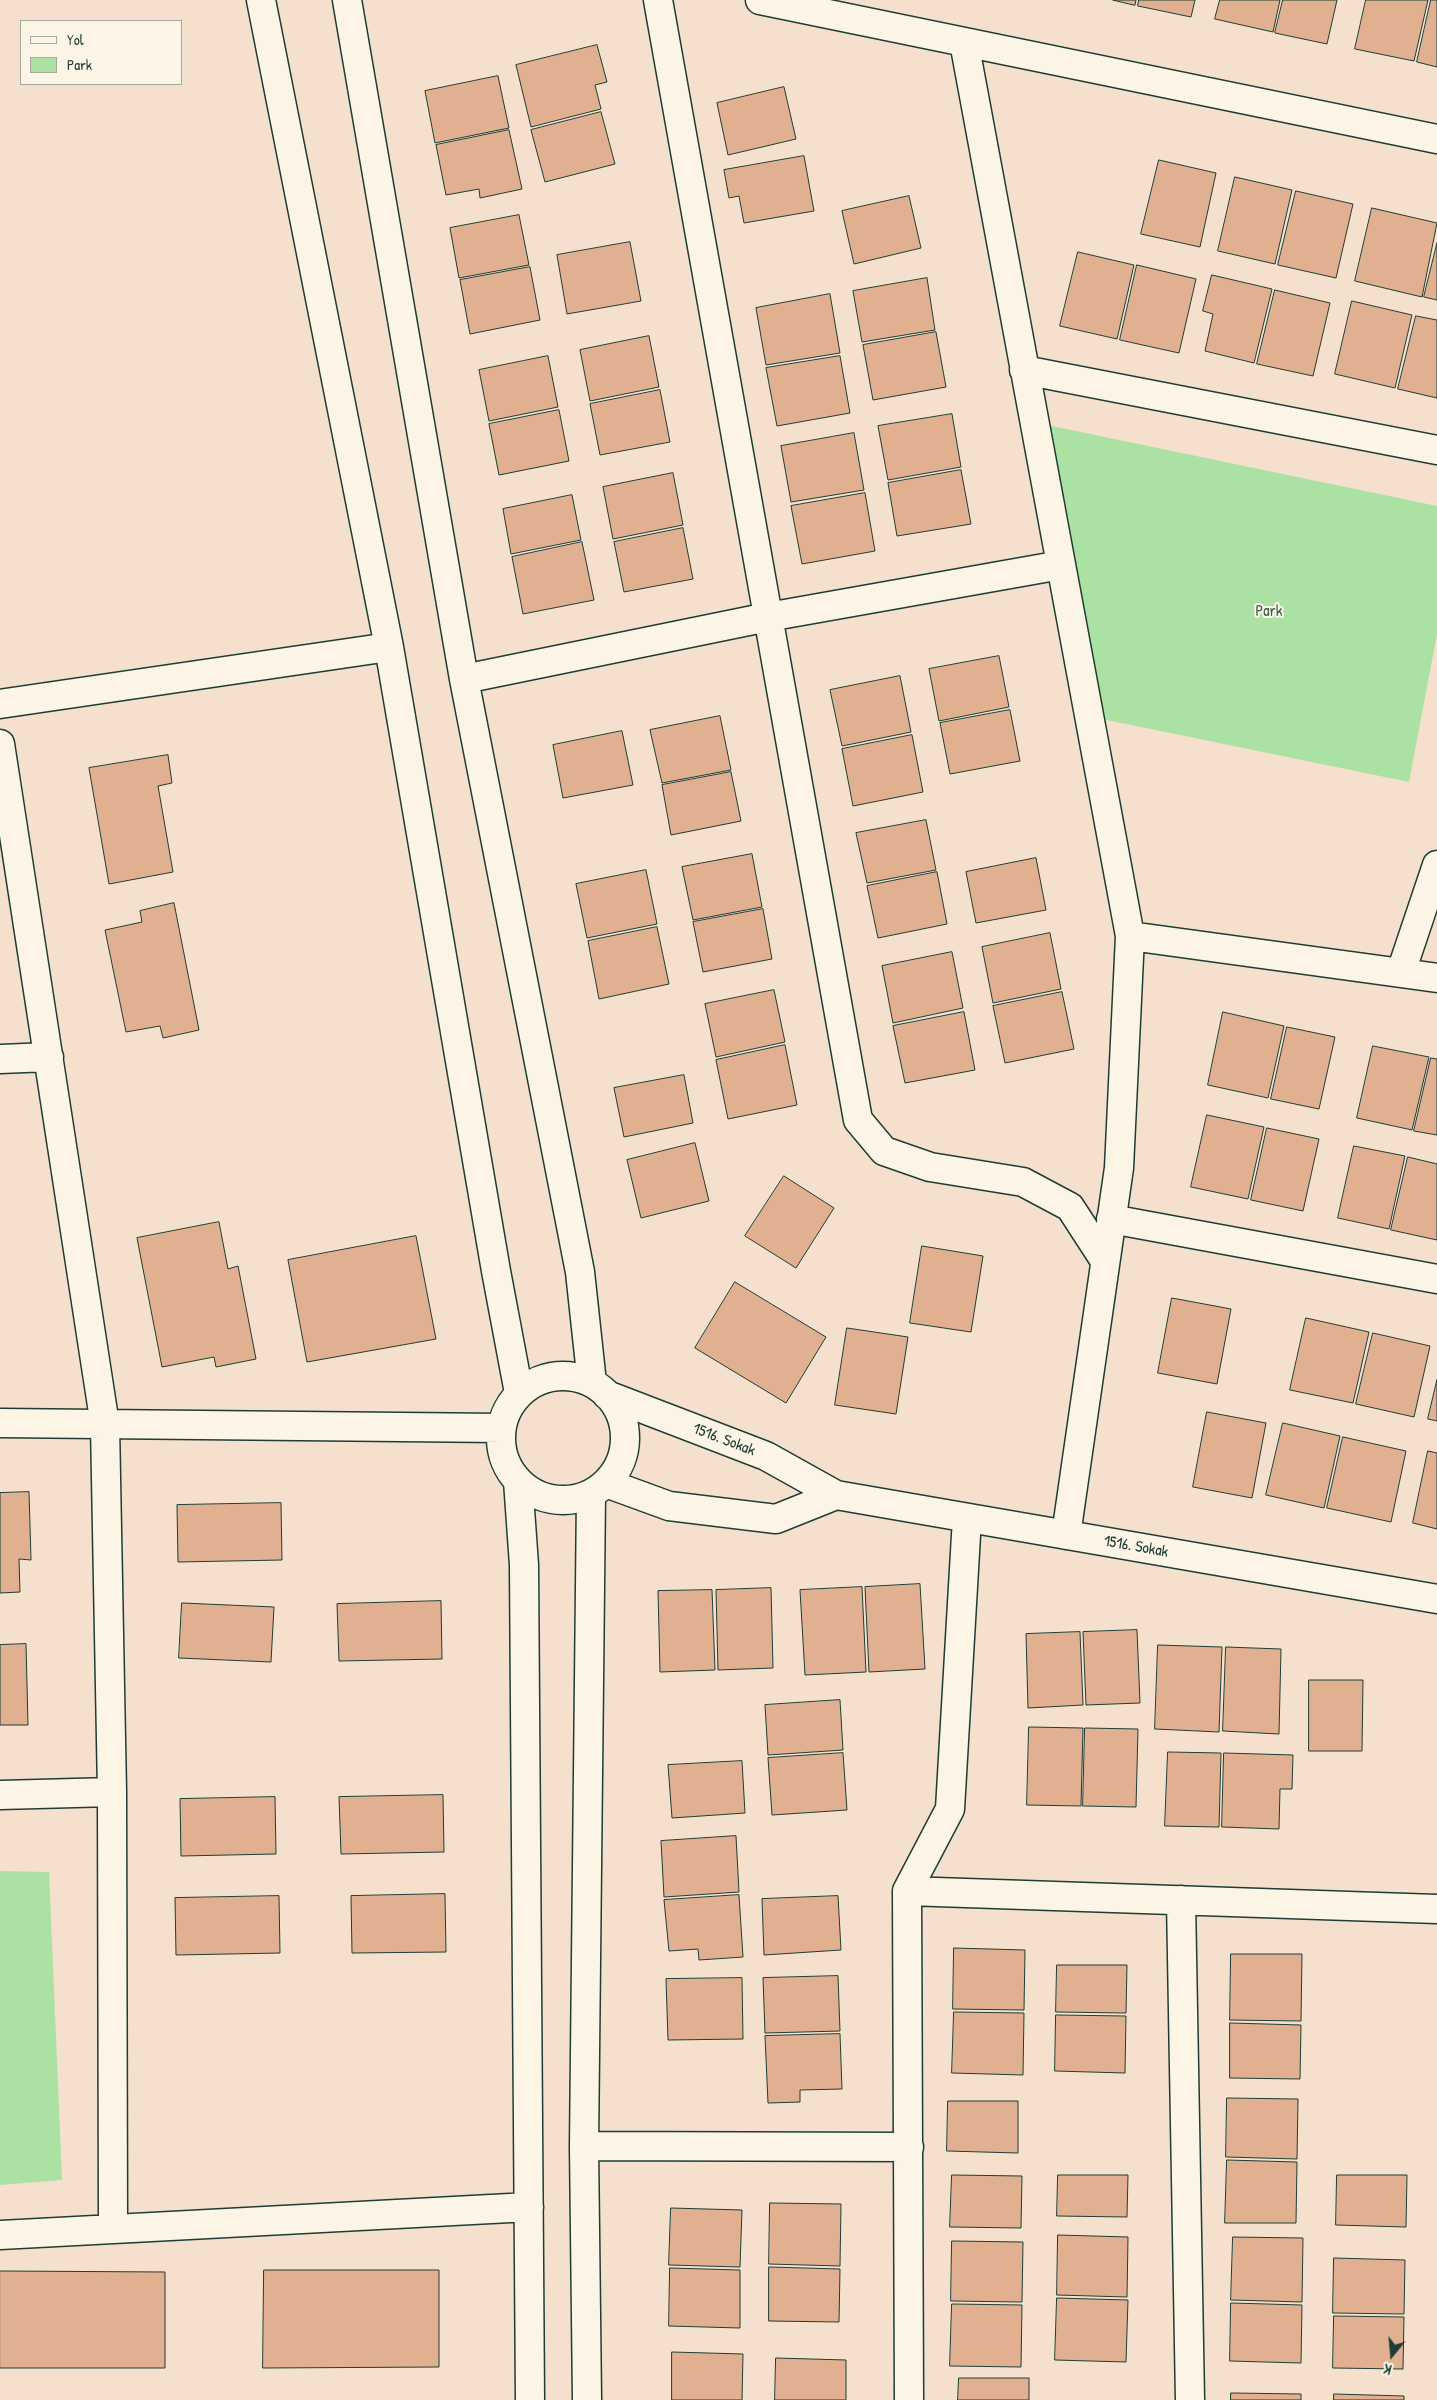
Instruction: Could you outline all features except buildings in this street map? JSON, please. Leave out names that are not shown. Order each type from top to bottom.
[{"type":"street","points":[[261,0],[389,647],[494,1261],[519,1394]]},
{"type":"street","points":[[347,0],[464,680],[580,1272],[600,1389]]},
{"type":"street","points":[[658,0],[858,1120],[884,1151],[930,1167],[1023,1182],[1070,1207],[1105,1261]]},
{"type":"street","points":[[760,0],[1437,139]]},
{"type":"street","points":[[964,42],[1130,936],[1119,1168],[1066,1535]]},
{"type":"street","points":[[1024,370],[1437,450]]},
{"type":"street","points":[[464,680],[768,617],[1061,565]]},
{"type":"street","points":[[0,704],[389,647]]},
{"type":"street","points":[[0,744],[105,1426],[112,1792],[113,2228]]},
{"type":"street","points":[[1401,972],[1437,865]]},
{"type":"street","points":[[1130,936],[1437,978]]},
{"type":"street","points":[[0,1059],[49,1057]]},
{"type":"street","points":[[1111,1219],[1437,1279]]},
{"type":"street","points":[[554,1377],[573,1377],[600,1389],[619,1410],[624,1429],[624,1449],[618,1467],[599,1488],[572,1500],[553,1499],[534,1494],[518,1481],[507,1466],[501,1447],[501,1428],[508,1409],[519,1394],[535,1383],[554,1377]]},
{"type":"street","name":"1516. Sokak","points":[[600,1389],[766,1456],[836,1495],[1437,1599]]},
{"type":"street","points":[[0,1423],[105,1426],[501,1428]]},
{"type":"street","points":[[518,1481],[524,1565],[530,2400]]},
{"type":"street","points":[[599,1488],[669,1506],[776,1519],[836,1495]]},
{"type":"street","points":[[587,2400],[584,2146],[599,1488]]},
{"type":"street","points":[[909,2400],[907,1891],[950,1810],[967,1518]]},
{"type":"street","points":[[0,1795],[112,1792]]},
{"type":"street","points":[[907,1891],[1437,1909]]},
{"type":"street","points":[[1181,1900],[1190,2400]]},
{"type":"street","points":[[584,2146],[909,2147]]},
{"type":"street","points":[[0,2235],[529,2207]]},
{"type":"green space","name":"Park","points":[[1047,425],[1437,506],[1437,634],[1409,782],[1102,719]]},
{"type":"green space","points":[[0,1871],[49,1872],[62,2180],[0,2185]]}]
